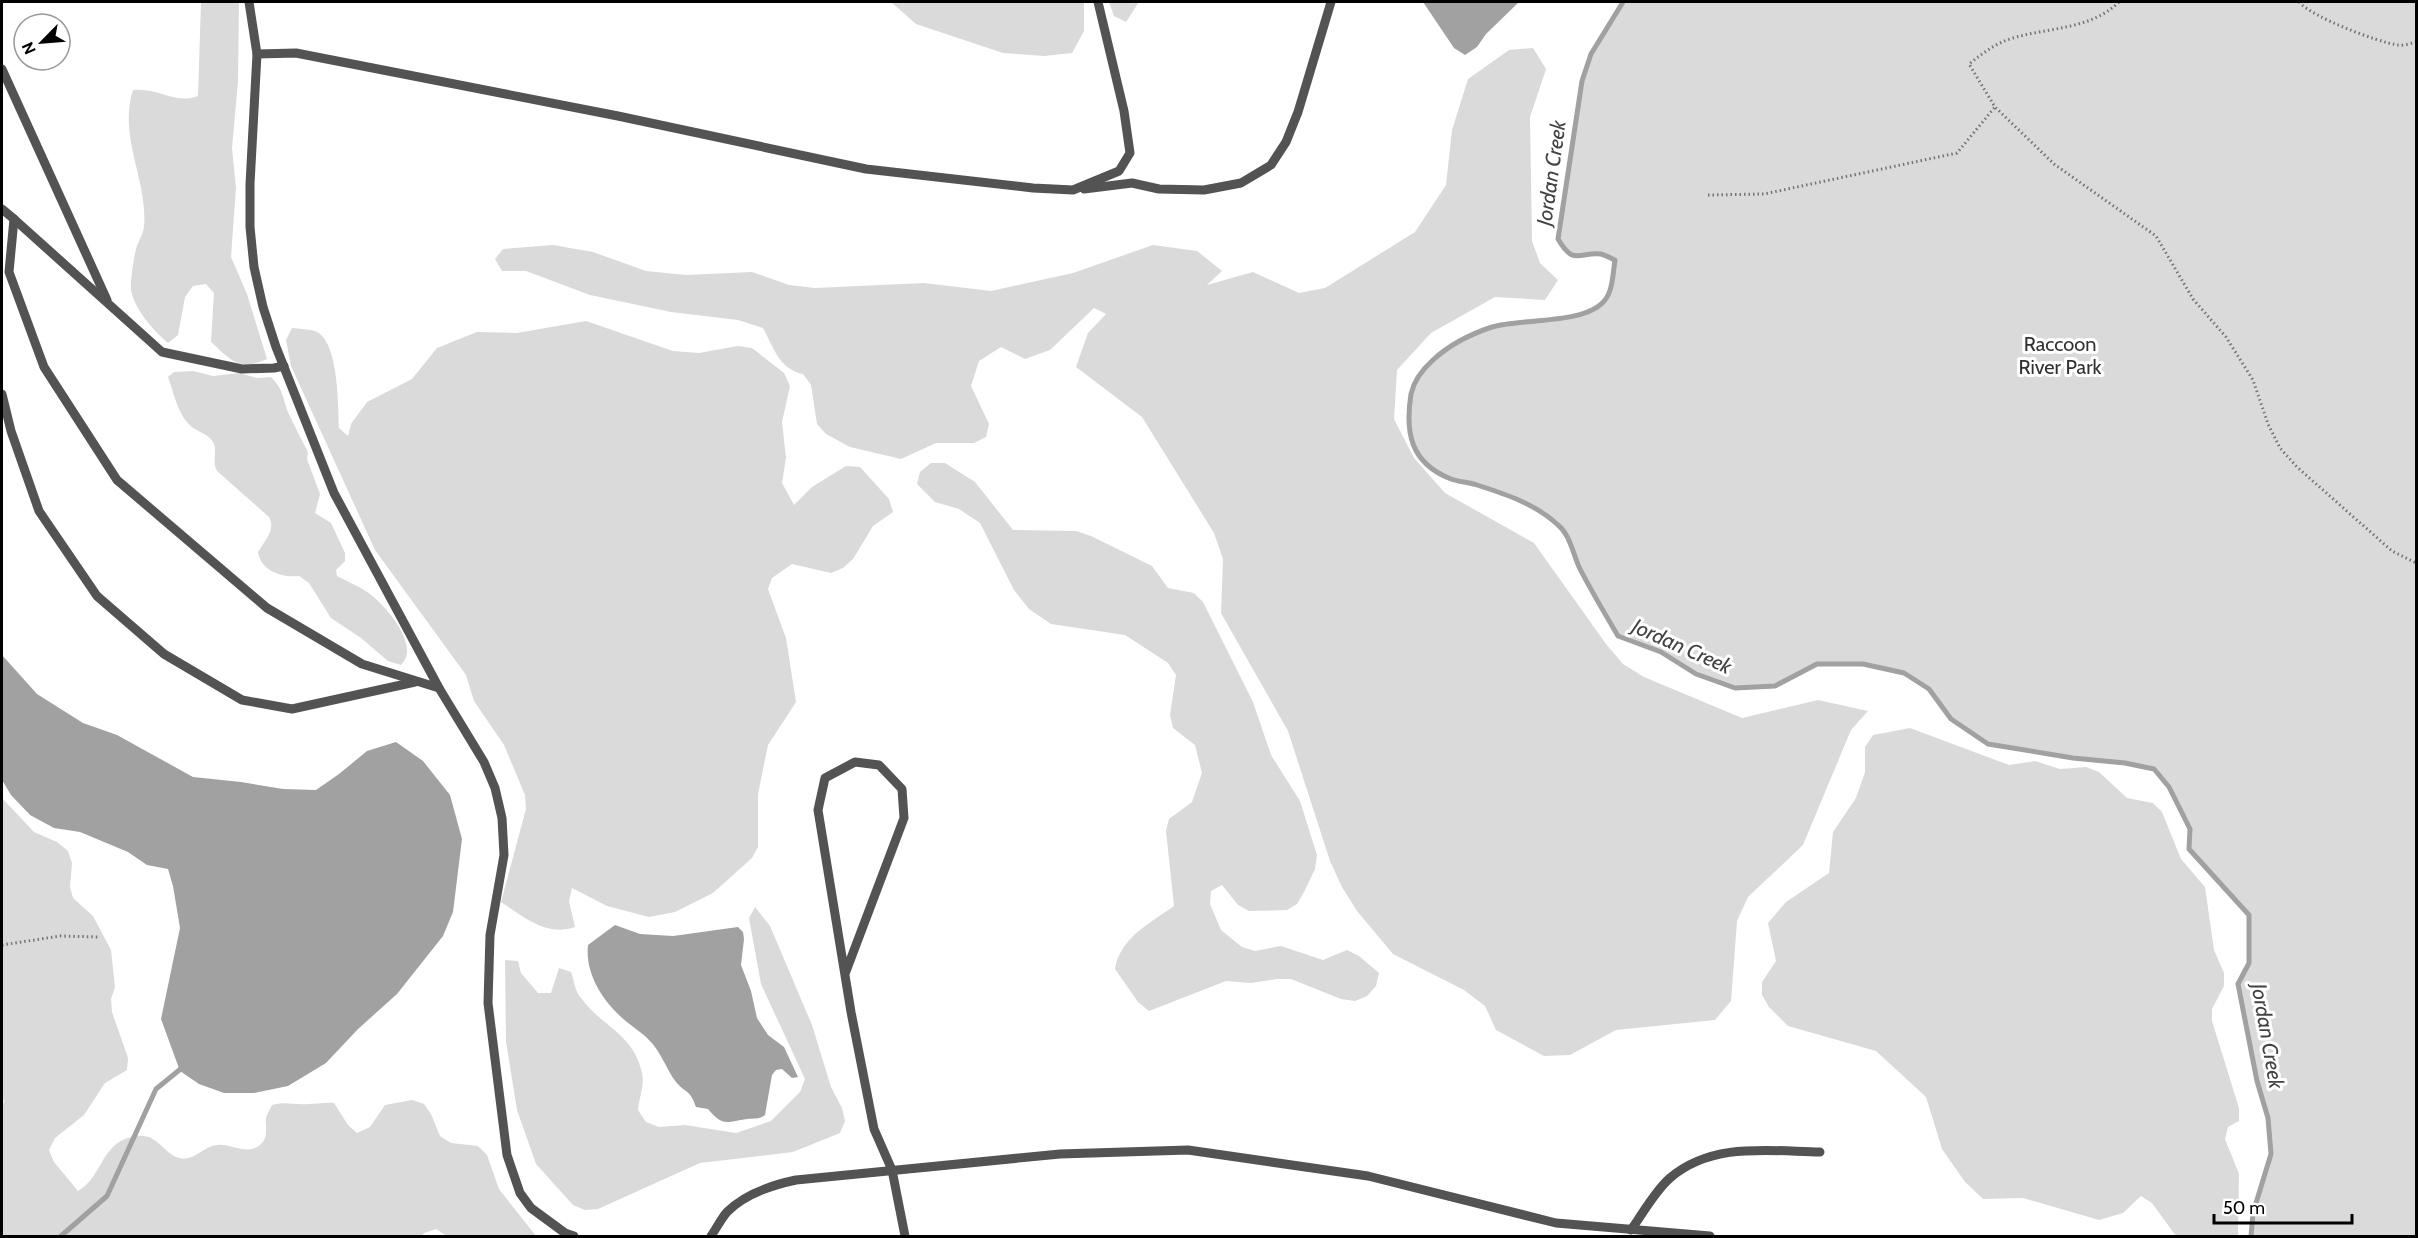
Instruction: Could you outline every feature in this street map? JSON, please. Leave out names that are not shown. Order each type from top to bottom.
[{"type":"lane","points":[[249,2],[257,54],[250,227],[254,267],[263,307],[334,493],[438,688],[484,762],[495,788],[502,818],[504,855],[490,935],[488,1003],[507,1155],[520,1193],[531,1208],[565,1233],[574,1236]]},
{"type":"lane","points":[[1073,190],[1119,171],[1130,153],[1124,111],[1098,2]]},
{"type":"lane","points":[[257,54],[296,53],[618,116],[866,169],[1033,188],[1073,190],[1132,183],[1159,189],[1204,190],[1241,183],[1271,165],[1286,142],[1298,112],[1331,2]]},
{"type":"lane","points":[[2,69],[110,305]]},
{"type":"lane","points":[[2,209],[162,352],[242,369],[284,366]]},
{"type":"lane","points":[[14,219],[9,272],[44,367],[117,480],[267,608],[362,664],[438,688]]},
{"type":"lane","points":[[2,394],[11,431],[39,511],[97,596],[164,654],[242,700],[292,709],[417,681]]},
{"type":"lane","points":[[845,974],[904,818],[902,789],[879,765],[855,762],[825,778],[818,810],[845,974],[873,1129],[892,1170],[905,1236]]},
{"type":"lane","points":[[711,1236],[727,1212],[771,1185],[796,1180],[1060,1154],[1188,1150],[1368,1176],[1556,1223],[1688,1236],[1710,1236]]},
{"type":"lane","points":[[1631,1230],[1668,1179],[1708,1156],[1732,1151],[1820,1152]]},
{"type":"path","points":[[2119,2],[2109,11],[2087,23],[2013,38],[1989,48],[1969,64],[1995,107],[2054,164],[2156,236],[2193,299],[2226,337],[2253,380],[2268,424],[2280,448],[2297,467],[2392,551],[2416,563]]},
{"type":"path","points":[[2299,2],[2318,16],[2335,24],[2399,46],[2416,42]]},
{"type":"path","points":[[1708,195],[1764,194],[1957,153],[1995,107]]},
{"type":"path","points":[[2,945],[60,936],[99,937]]},
{"type":"green space","points":[[201,2],[239,2],[238,81],[232,148],[236,188],[231,257],[247,294],[267,359],[257,363],[236,362],[211,342],[214,293],[206,284],[193,286],[185,297],[178,335],[168,343],[145,319],[136,305],[131,290],[135,253],[144,227],[142,192],[129,125],[129,107],[133,90],[151,91],[182,98],[198,96]]},
{"type":"green space","points":[[891,2],[1084,2],[1084,31],[1072,53],[1044,56],[1003,53],[916,24]]},
{"type":"green space","points":[[1109,2],[1139,2],[1126,22],[1114,16]]},
{"type":"green space","name":"Raccoon River Park","points":[[1623,2],[2416,2],[2416,1236],[2251,1236],[2253,1213],[2271,1154],[2268,1118],[2257,1081],[2238,984],[2249,963],[2249,915],[2189,849],[2190,828],[2169,787],[2154,769],[1988,744],[1951,719],[1929,689],[1904,673],[1863,664],[1817,664],[1775,686],[1735,688],[1696,674],[1661,652],[1618,636],[1580,569],[1566,534],[1558,524],[1530,505],[1509,496],[1474,484],[1450,479],[1426,464],[1418,455],[1410,433],[1411,394],[1419,375],[1439,354],[1461,340],[1492,327],[1583,314],[1596,308],[1607,296],[1612,281],[1614,260],[1600,254],[1573,255],[1563,247],[1558,239],[1582,81],[1591,54]]},
{"type":"green space","points":[[1533,48],[1546,69],[1530,117],[1532,241],[1540,263],[1558,280],[1545,300],[1495,297],[1431,333],[1397,370],[1394,419],[1414,458],[1445,493],[1534,543],[1606,644],[1623,664],[1644,677],[1742,718],[1818,700],[1868,711],[1851,730],[1803,845],[1748,897],[1737,921],[1731,1001],[1715,1020],[1616,1030],[1570,1055],[1544,1056],[1496,1030],[1485,1006],[1464,990],[1393,954],[1357,911],[1330,861],[1288,731],[1221,613],[1223,559],[1214,533],[1142,417],[1076,367],[1088,333],[1106,314],[1094,308],[1050,350],[1025,359],[1001,347],[979,361],[971,386],[989,424],[986,437],[974,443],[936,443],[901,459],[850,447],[826,434],[817,424],[811,385],[803,374],[788,368],[783,363],[763,328],[738,320],[671,312],[590,295],[526,271],[502,271],[495,259],[503,249],[553,245],[593,252],[646,271],[686,275],[752,272],[789,285],[815,288],[924,283],[991,291],[1073,273],[1153,245],[1197,251],[1222,271],[1207,285],[1253,272],[1299,293],[1325,288],[1415,232],[1446,185],[1452,130],[1468,79],[1509,50]]},
{"type":"green space","points":[[586,321],[673,351],[699,353],[738,346],[752,348],[784,373],[790,386],[782,422],[786,458],[782,483],[794,505],[812,487],[846,466],[860,467],[889,499],[893,512],[873,526],[853,559],[843,568],[831,573],[792,564],[772,578],[768,589],[786,638],[796,702],[768,745],[758,794],[758,847],[752,858],[713,893],[675,912],[649,917],[607,906],[572,888],[569,901],[575,927],[555,929],[536,924],[501,902],[526,809],[525,795],[504,745],[474,701],[466,675],[375,550],[291,366],[286,340],[292,328],[315,331],[323,337],[329,347],[336,375],[339,428],[348,436],[351,424],[367,402],[412,379],[437,348],[477,332],[517,333]]},
{"type":"green space","points":[[193,371],[213,376],[239,373],[257,378],[271,377],[278,386],[308,452],[307,459],[320,494],[315,513],[331,523],[345,553],[345,561],[336,570],[337,576],[370,594],[392,617],[404,637],[407,648],[406,657],[401,665],[388,661],[361,638],[331,618],[309,583],[299,576],[286,576],[273,572],[263,564],[258,552],[270,531],[269,517],[217,471],[215,447],[212,441],[187,422],[177,404],[168,377],[174,372]]},
{"type":"green space","points":[[931,463],[945,463],[975,482],[1013,530],[1076,531],[1091,536],[1152,566],[1168,588],[1194,593],[1203,602],[1253,702],[1271,755],[1300,801],[1317,855],[1315,869],[1304,892],[1297,904],[1287,910],[1249,911],[1238,905],[1222,885],[1211,891],[1210,904],[1221,930],[1242,947],[1255,951],[1281,946],[1323,960],[1347,950],[1359,956],[1379,973],[1376,986],[1367,996],[1355,1001],[1341,999],[1291,979],[1277,979],[1251,983],[1226,981],[1149,1011],[1138,1002],[1115,969],[1118,958],[1123,948],[1137,932],[1174,906],[1166,831],[1169,819],[1192,802],[1202,773],[1195,745],[1173,728],[1170,715],[1176,675],[1168,663],[1125,635],[1051,624],[1029,609],[1014,590],[980,523],[959,509],[935,502],[917,484],[920,472]]},
{"type":"green space","points":[[1910,728],[2009,765],[2035,761],[2060,769],[2086,767],[2099,772],[2127,798],[2153,803],[2162,812],[2181,859],[2205,887],[2214,950],[2224,973],[2224,986],[2212,1009],[2212,1021],[2239,1108],[2239,1121],[2228,1127],[2225,1139],[2239,1174],[2238,1236],[2176,1236],[2152,1203],[2141,1196],[2123,1213],[2099,1220],[2023,1198],[1983,1199],[1965,1182],[1942,1149],[1926,1097],[1876,1051],[1788,1026],[1769,1007],[1762,995],[1762,982],[1776,961],[1768,923],[1786,902],[1829,873],[1833,832],[1856,798],[1865,772],[1865,747],[1873,735]]},
{"type":"green space","points":[[2,798],[34,832],[57,842],[68,851],[72,863],[70,887],[73,898],[93,916],[111,950],[115,987],[111,999],[112,1012],[128,1058],[127,1070],[105,1083],[84,1115],[55,1138],[49,1150],[54,1162],[78,1191],[92,1178],[113,1147],[131,1137],[147,1136],[173,1155],[184,1159],[217,1145],[245,1150],[256,1148],[265,1138],[266,1118],[272,1105],[334,1103],[348,1125],[357,1133],[370,1127],[385,1105],[412,1100],[424,1104],[440,1136],[451,1143],[478,1146],[487,1155],[499,1189],[536,1236],[447,1236],[436,1229],[422,1236],[2,1236],[2,1111],[4,1100],[2,1098]]},
{"type":"green space","points":[[755,907],[770,926],[812,1025],[831,1087],[842,1108],[845,1121],[840,1133],[793,1152],[700,1163],[598,1209],[585,1210],[573,1205],[536,1164],[517,1110],[506,1042],[505,960],[518,961],[521,973],[538,993],[551,993],[559,968],[571,972],[579,995],[589,1008],[624,1040],[638,1060],[643,1081],[638,1110],[646,1122],[659,1127],[685,1125],[736,1133],[771,1121],[800,1092],[805,1079],[761,984],[749,918]]},
{"type":"shaded area","points":[[1423,2],[1519,2],[1486,34],[1477,47],[1465,55],[1454,48]]},
{"type":"shaded area","points":[[2,655],[37,694],[83,723],[117,735],[193,777],[283,789],[316,790],[367,751],[396,742],[423,761],[450,795],[462,839],[453,912],[443,936],[397,994],[358,1029],[326,1063],[288,1086],[254,1093],[224,1093],[199,1084],[180,1071],[161,1019],[180,928],[168,869],[147,865],[128,852],[80,832],[54,828],[30,815],[11,795],[2,780]]},
{"type":"shaded area","points":[[615,925],[640,934],[673,936],[738,927],[743,932],[741,965],[751,991],[757,1018],[768,1035],[784,1047],[798,1077],[792,1078],[782,1069],[776,1070],[772,1075],[765,1115],[759,1118],[725,1122],[717,1119],[708,1109],[696,1107],[690,1094],[672,1077],[653,1044],[612,1008],[600,992],[591,974],[588,945]]},
{"type":"waterway","name":"Jordan Creek","points":[[1623,2],[1591,54],[1582,81],[1558,239],[1563,247],[1573,255],[1601,254],[1615,260],[1608,296],[1596,308],[1583,314],[1492,327],[1461,340],[1439,355],[1422,371],[1412,389],[1409,421],[1413,445],[1419,455],[1437,472],[1451,479],[1509,496],[1530,505],[1549,518],[1566,535],[1580,569],[1618,636],[1661,652],[1696,674],[1735,688],[1775,686],[1817,664],[1863,664],[1904,673],[1929,689],[1951,719],[1988,744],[2154,769],[2169,787],[2190,829],[2189,849],[2249,915],[2249,963],[2238,984],[2257,1081],[2268,1118],[2271,1154],[2253,1213],[2251,1236]]},
{"type":"waterway","points":[[61,1236],[107,1196],[156,1089],[183,1067]]}]
